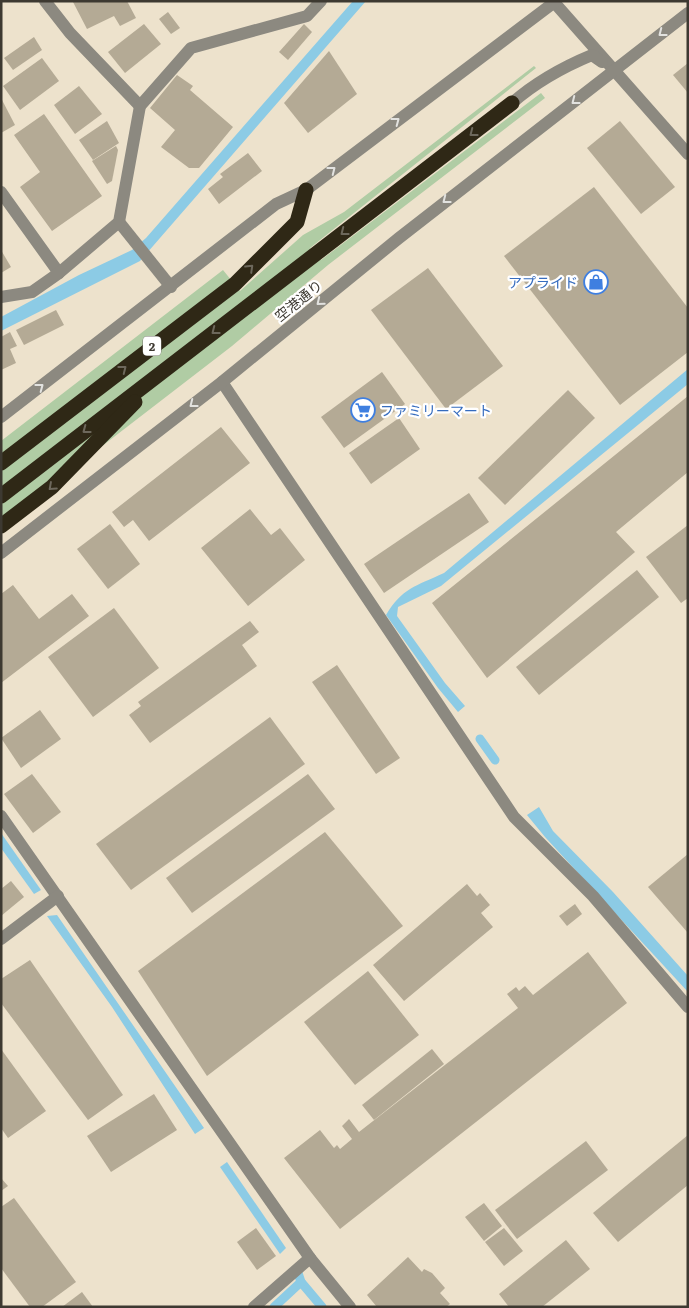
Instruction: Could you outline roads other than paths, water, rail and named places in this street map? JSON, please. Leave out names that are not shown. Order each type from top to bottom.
[{"type":"highway","points":[[1,496],[512,103]]},
{"type":"highway","name":"2","points":[[1,463],[234,284],[297,222],[306,190]]},
{"type":"highway","points":[[1,526],[52,487],[171,365]]},
{"type":"street","points":[[45,1],[70,34],[140,106]]},
{"type":"street","points":[[1,297],[32,292],[59,273],[119,222],[140,106],[191,48],[307,16],[321,1]]},
{"type":"street","points":[[1,417],[276,204],[306,190],[555,2],[688,154]]},
{"type":"street","name":"空港通り","points":[[1,553],[222,382],[399,238],[688,13]]},
{"type":"street","points":[[512,103],[527,90],[565,66],[592,55],[613,70]]},
{"type":"street","points":[[1,192],[59,273]]},
{"type":"street","points":[[119,222],[171,287]]},
{"type":"street","points":[[222,382],[514,817],[594,896],[688,1007]]},
{"type":"street","points":[[1,816],[310,1258],[350,1307]]},
{"type":"street","points":[[1,939],[58,896]]},
{"type":"street","points":[[254,1307],[310,1258]]},
{"type":"water","points":[[353,1],[366,1],[140,261],[1,331],[1,317],[79,275],[132,250],[146,238]]},
{"type":"water","points":[[688,369],[688,384],[441,586],[398,607],[397,616],[445,683],[465,706],[458,712],[438,688],[386,615],[392,606],[410,589],[444,573]]},
{"type":"water","points":[[539,807],[553,831],[613,892],[688,976],[688,992],[527,815]]},
{"type":"water","points":[[1,833],[41,890],[34,894],[1,848]]},
{"type":"water","points":[[57,915],[204,1128],[195,1134],[112,1007],[47,916]]},
{"type":"water","points":[[227,1162],[286,1248],[280,1254],[220,1167]]},
{"type":"waterway","points":[[480,739],[495,760]]},
{"type":"waterway","points":[[298,1273],[301,1282],[322,1307]]},
{"type":"waterway","points":[[274,1307],[301,1282]]},
{"type":"place","name":"アプライド","points":[[596,282]]},
{"type":"place","name":"ファミリーマート","points":[[363,410]]}]
